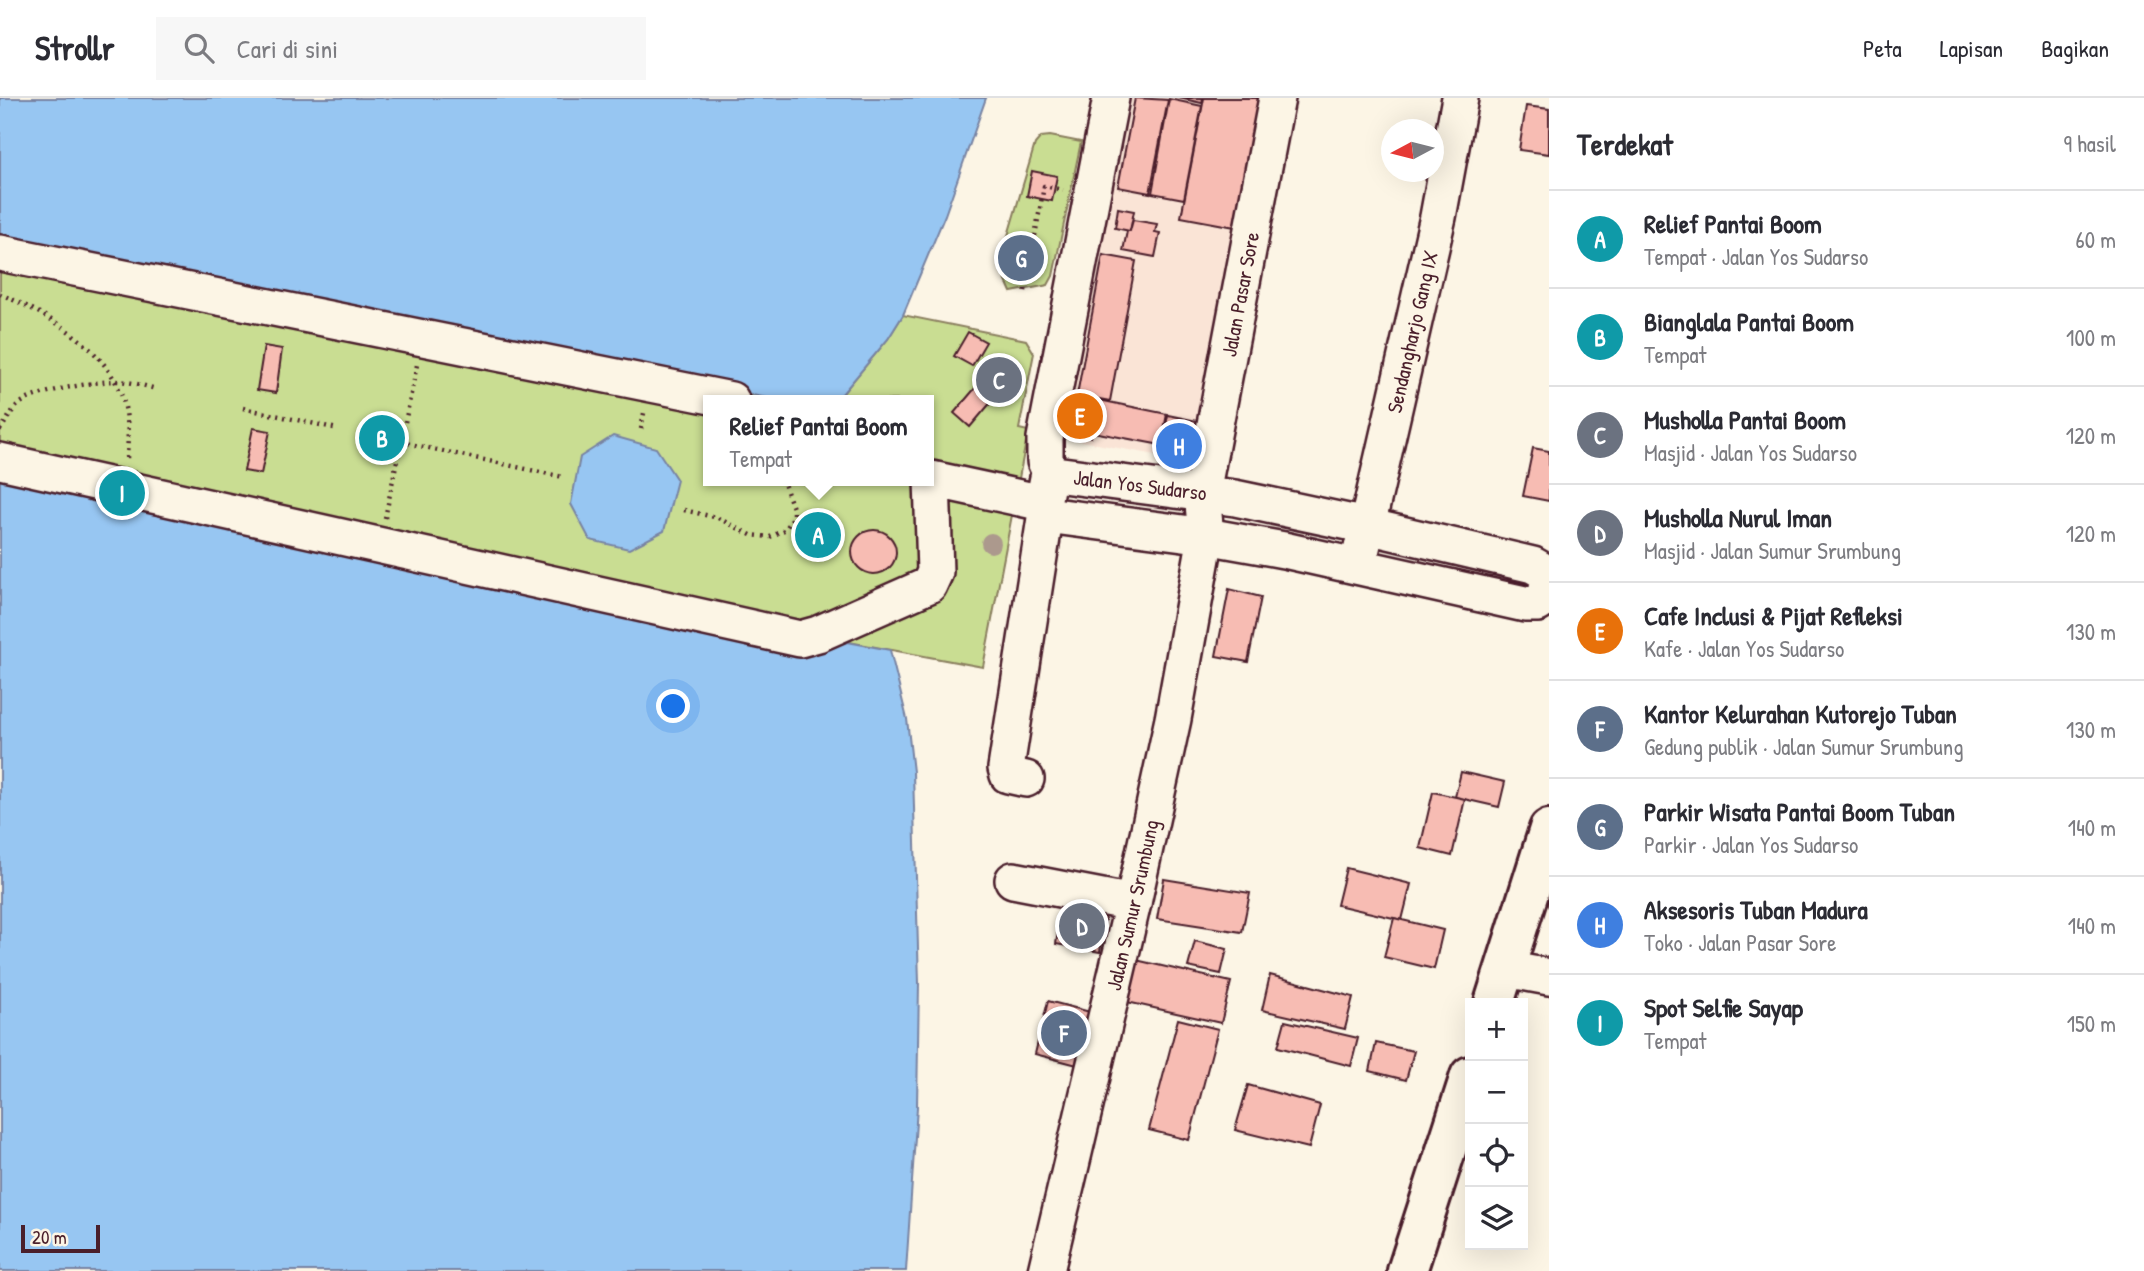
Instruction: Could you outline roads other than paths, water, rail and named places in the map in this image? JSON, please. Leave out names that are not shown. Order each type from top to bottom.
[{"type":"highway","points":[[1499,986],[1549,829]]},
{"type":"highway","points":[[1407,1271],[1465,1091]]},
{"type":"street","points":[[1026,779],[1008,775],[1006,768],[1047,496],[1045,438],[1111,98]]},
{"type":"street","name":"Jalan Pasar Sore","points":[[1206,536],[1202,493],[1277,98]]},
{"type":"street","name":"Sendangharjo Gang IX","points":[[1358,565],[1438,217],[1460,98]]},
{"type":"street","points":[[0,253],[706,395]]},
{"type":"street","points":[[0,461],[800,639],[818,634],[929,585],[934,572],[930,486]]},
{"type":"street","points":[[934,480],[1047,496]]},
{"type":"street","name":"Jalan Yos Sudarso","points":[[1202,493],[1367,526],[1539,567],[1549,578],[1548,592],[1538,604],[1525,604],[1358,565],[1206,536],[1054,516],[1047,496],[1202,493]]},
{"type":"street","name":"Jalan Sumur Srumbung","points":[[1046,1271],[1133,903],[1173,719],[1206,536]]},
{"type":"street","points":[[1013,880],[1133,903]]},
{"type":"street","points":[[1499,986],[1549,977]]},
{"type":"water","points":[[0,98],[986,98],[945,215],[903,315],[888,339],[841,395],[753,395],[0,238]]},
{"type":"water","points":[[613,436],[656,448],[677,480],[664,531],[629,549],[590,540],[571,504],[580,457]]},
{"type":"water","points":[[0,465],[404,559],[890,650],[907,719],[913,772],[919,983],[917,1107],[906,1271],[0,1271]]},
{"type":"place","name":"Parkir Wisata Pantai Boom Tuban","points":[[1021,258]]},
{"type":"place","name":"Musholla Pantai Boom","points":[[999,380]]},
{"type":"place","name":"Cafe Inclusi & Pijat Refleksi","points":[[1080,416]]},
{"type":"place","name":"Bianglala Pantai Boom","points":[[382,438]]},
{"type":"place","name":"Aksesoris Tuban Madura","points":[[1179,446]]},
{"type":"place","name":"Spot Selfie Sayap","points":[[122,493]]},
{"type":"place","name":"Relief Pantai Boom","points":[[818,535]]},
{"type":"place","name":"Musholla Nurul Iman","points":[[1082,926]]},
{"type":"place","name":"Kantor Kelurahan Kutorejo Tuban","points":[[1064,1033]]}]
